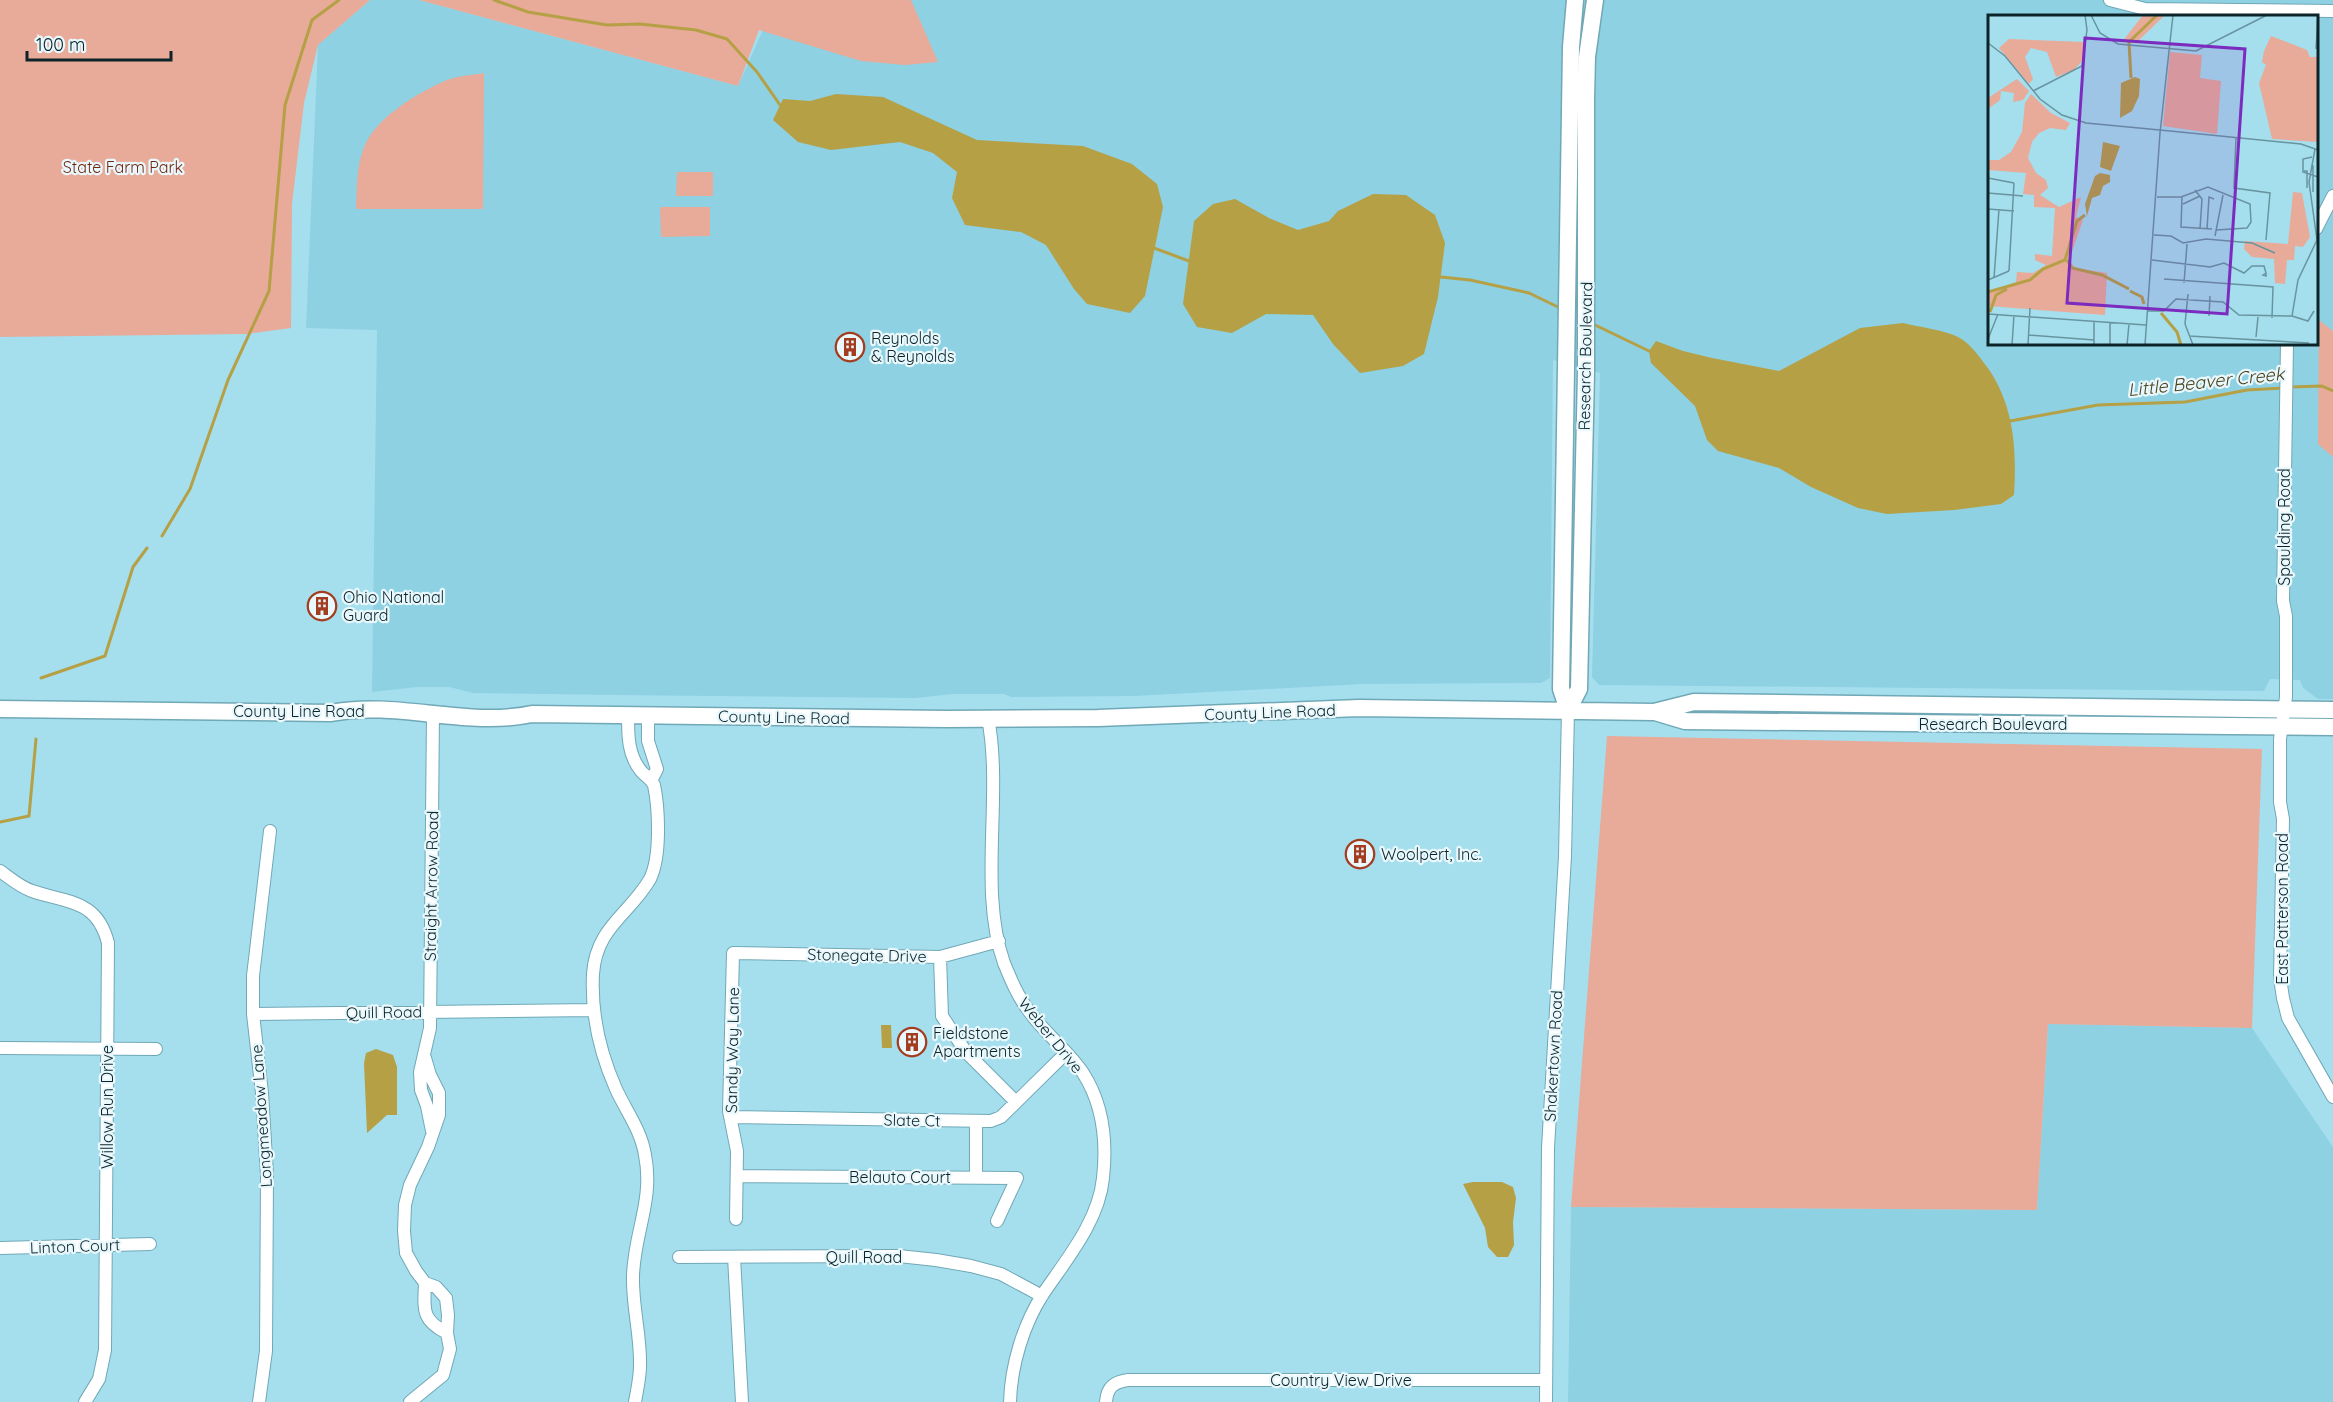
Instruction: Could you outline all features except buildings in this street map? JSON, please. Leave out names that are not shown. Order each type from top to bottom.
[{"type":"main road","name":"Research Boulevard","points":[[1568,710],[1561,689],[1571,46],[1575,0]]},
{"type":"main road","name":"Research Boulevard","points":[[1568,710],[1579,689],[1586,372],[1587,57],[1595,0]]},
{"type":"main road","name":"Research Boulevard","points":[[1654,712],[1694,702],[2333,710]]},
{"type":"main road","points":[[1910,706],[1910,724]]},
{"type":"main road","name":"County Line Road","points":[[0,709],[331,713],[344,710],[402,711],[453,717],[518,717],[532,714],[988,718],[1098,718],[1359,708],[1568,710]]},
{"type":"main road","name":"Research Boulevard","points":[[1568,710],[1654,712],[1685,721],[2333,727]]},
{"type":"street","points":[[2110,0],[2145,9],[2333,11]]},
{"type":"street","points":[[2318,225],[2333,196]]},
{"type":"street","name":"Spaulding Road","points":[[2284,710],[2286,616],[2283,601],[2287,345]]},
{"type":"street","name":"Shakertown Road","points":[[1546,1402],[1548,1148],[1565,856],[1568,710]]},
{"type":"street","name":"East Patterson Road","points":[[2284,710],[2280,802],[2283,819],[2280,978],[2288,1018],[2333,1097]]},
{"type":"street","name":"Straight Arrow Road","points":[[410,1402],[443,1375],[450,1349],[446,1298],[436,1287],[425,1283],[406,1252],[405,1205],[410,1185],[428,1147],[432,1131],[421,1090],[420,1072],[430,1028],[433,714]]},
{"type":"street","points":[[628,716],[629,746],[634,761],[643,773],[652,779],[656,794],[658,851],[655,866],[645,886],[601,942],[595,957],[593,975],[594,1010],[604,1060],[616,1091],[640,1137],[648,1179],[648,1198],[635,1252],[633,1274],[640,1365],[635,1402]]},
{"type":"street","points":[[648,716],[648,741],[657,769],[652,779]]},
{"type":"street","name":"Weber Drive","points":[[988,718],[992,745],[993,900],[999,941],[1015,989],[1025,1005],[1083,1073],[1095,1100],[1104,1131],[1103,1182],[1095,1210],[1078,1242],[1042,1296],[1024,1331],[1014,1367],[1010,1402]]},
{"type":"street","name":"Longmeadow Lane","points":[[259,1402],[266,1351],[267,1175],[262,1093],[253,1014],[254,954],[270,831]]},
{"type":"street","name":"Willow Run Drive","points":[[0,871],[29,890],[67,899],[84,907],[100,924],[106,937],[108,1049],[104,1360],[99,1379],[84,1402]]},
{"type":"street","name":"Stonegate Drive","points":[[733,953],[940,957],[999,941]]},
{"type":"street","name":"Sandy Way Lane","points":[[733,953],[730,1118],[737,1151],[736,1219]]},
{"type":"street","points":[[940,957],[942,1016],[966,1052],[1015,1101]]},
{"type":"street","name":"Quill Road","points":[[253,1014],[594,1010]]},
{"type":"street","points":[[0,1048],[156,1048]]},
{"type":"street","name":"Slate Ct","points":[[730,1118],[992,1121],[1001,1117],[1066,1053]]},
{"type":"street","points":[[976,1121],[976,1178]]},
{"type":"street","name":"Belauto Court","points":[[737,1176],[1017,1178],[997,1221]]},
{"type":"street","name":"Linton Court","points":[[0,1248],[150,1244]]},
{"type":"street","name":"Quill Road","points":[[679,1257],[899,1256],[936,1260],[1001,1274],[1042,1296]]},
{"type":"street","points":[[734,1257],[742,1402]]},
{"type":"street","points":[[425,1283],[425,1314],[431,1325],[447,1333]]},
{"type":"street","name":"Country View Drive","points":[[1106,1402],[1108,1390],[1112,1386],[1119,1382],[1136,1380],[1546,1380]]},
{"type":"shaded area","points":[[370,0],[419,0],[738,86],[776,0],[2333,0],[2333,699],[2318,699],[2303,688],[2300,680],[2270,679],[2264,691],[1599,685],[1592,677],[1600,373],[1553,360],[1550,678],[1541,683],[1364,684],[1134,696],[1011,697],[1004,694],[954,694],[915,698],[473,693],[449,687],[417,687],[372,692],[377,330],[306,328],[318,45]]},
{"type":"shaded area","points":[[836,94],[883,97],[977,140],[1083,146],[1132,164],[1157,184],[1163,207],[1145,296],[1130,313],[1087,304],[1074,289],[1046,245],[1021,232],[965,225],[952,198],[957,172],[933,153],[900,142],[831,150],[798,142],[773,120],[783,99],[810,101]]},
{"type":"shaded area","points":[[1373,194],[1406,195],[1435,215],[1445,243],[1438,297],[1424,354],[1403,366],[1360,373],[1333,344],[1313,315],[1266,314],[1232,333],[1197,327],[1183,304],[1194,221],[1213,204],[1235,199],[1269,218],[1298,230],[1329,221],[1338,211]]},
{"type":"shaded area","points":[[1903,323],[1946,332],[1962,339],[1975,352],[1994,378],[2007,409],[2015,460],[2014,495],[2001,504],[1954,510],[1887,514],[1858,508],[1811,487],[1779,468],[1718,451],[1707,440],[1695,406],[1651,363],[1649,351],[1656,341],[1683,351],[1779,371],[1860,328]]},
{"type":"shaded area","points":[[2048,1024],[2252,1028],[2333,1147],[2333,1402],[1568,1402],[1571,1207],[2037,1210]]},
{"type":"shaded area","points":[[881,1025],[891,1025],[892,1048],[882,1048]]},
{"type":"shaded area","points":[[376,1049],[393,1055],[397,1067],[397,1115],[387,1115],[367,1133],[364,1063],[366,1053]]},
{"type":"shaded area","points":[[1502,1182],[1513,1187],[1516,1198],[1513,1222],[1514,1245],[1508,1257],[1497,1257],[1488,1247],[1485,1228],[1463,1184]]},
{"type":"green space","name":"State Farm Park","points":[[0,0],[370,0],[318,45],[304,103],[292,204],[291,328],[247,334],[0,337]]},
{"type":"green space","points":[[419,0],[911,0],[938,62],[905,65],[861,61],[759,30],[738,86]]},
{"type":"green space","points":[[484,73],[483,209],[356,209],[360,160],[365,145],[379,124],[400,106],[436,85],[447,80]]},
{"type":"green space","points":[[677,172],[713,172],[713,196],[676,196]]},
{"type":"green space","points":[[660,207],[710,207],[710,236],[661,237]]},
{"type":"green space","points":[[2319,320],[2333,331],[2333,457],[2318,444]]},
{"type":"green space","points":[[1607,736],[2262,749],[2252,1028],[2048,1024],[2037,1210],[1571,1207]]},
{"type":"waterway","points":[[162,536],[190,489],[228,380],[269,291],[285,105],[312,20],[339,0]]},
{"type":"waterway","name":"Little Beaver Creek","points":[[494,0],[528,12],[607,25],[640,24],[696,30],[727,39],[757,72],[780,105]]},
{"type":"waterway","points":[[1154,248],[1189,261]]},
{"type":"waterway","points":[[1441,277],[1470,280],[1529,293],[1560,308]]},
{"type":"waterway","points":[[1593,324],[1649,351]]},
{"type":"waterway","name":"Little Beaver Creek","points":[[2291,387],[2322,386],[2333,391]]},
{"type":"waterway","name":"Little Beaver Creek","points":[[2010,421],[2098,405],[2185,402],[2247,390],[2284,388]]},
{"type":"waterway","points":[[41,678],[105,656],[133,567],[147,548]]},
{"type":"waterway","points":[[0,822],[29,816],[36,739]]},
{"type":"place","name":"Reynolds & Reynolds","points":[[850,347]]},
{"type":"place","name":"Ohio National Guard","points":[[322,606]]},
{"type":"place","name":"Woolpert, Inc.","points":[[1360,854]]},
{"type":"place","name":"Fieldstone Apartments","points":[[912,1042]]}]
